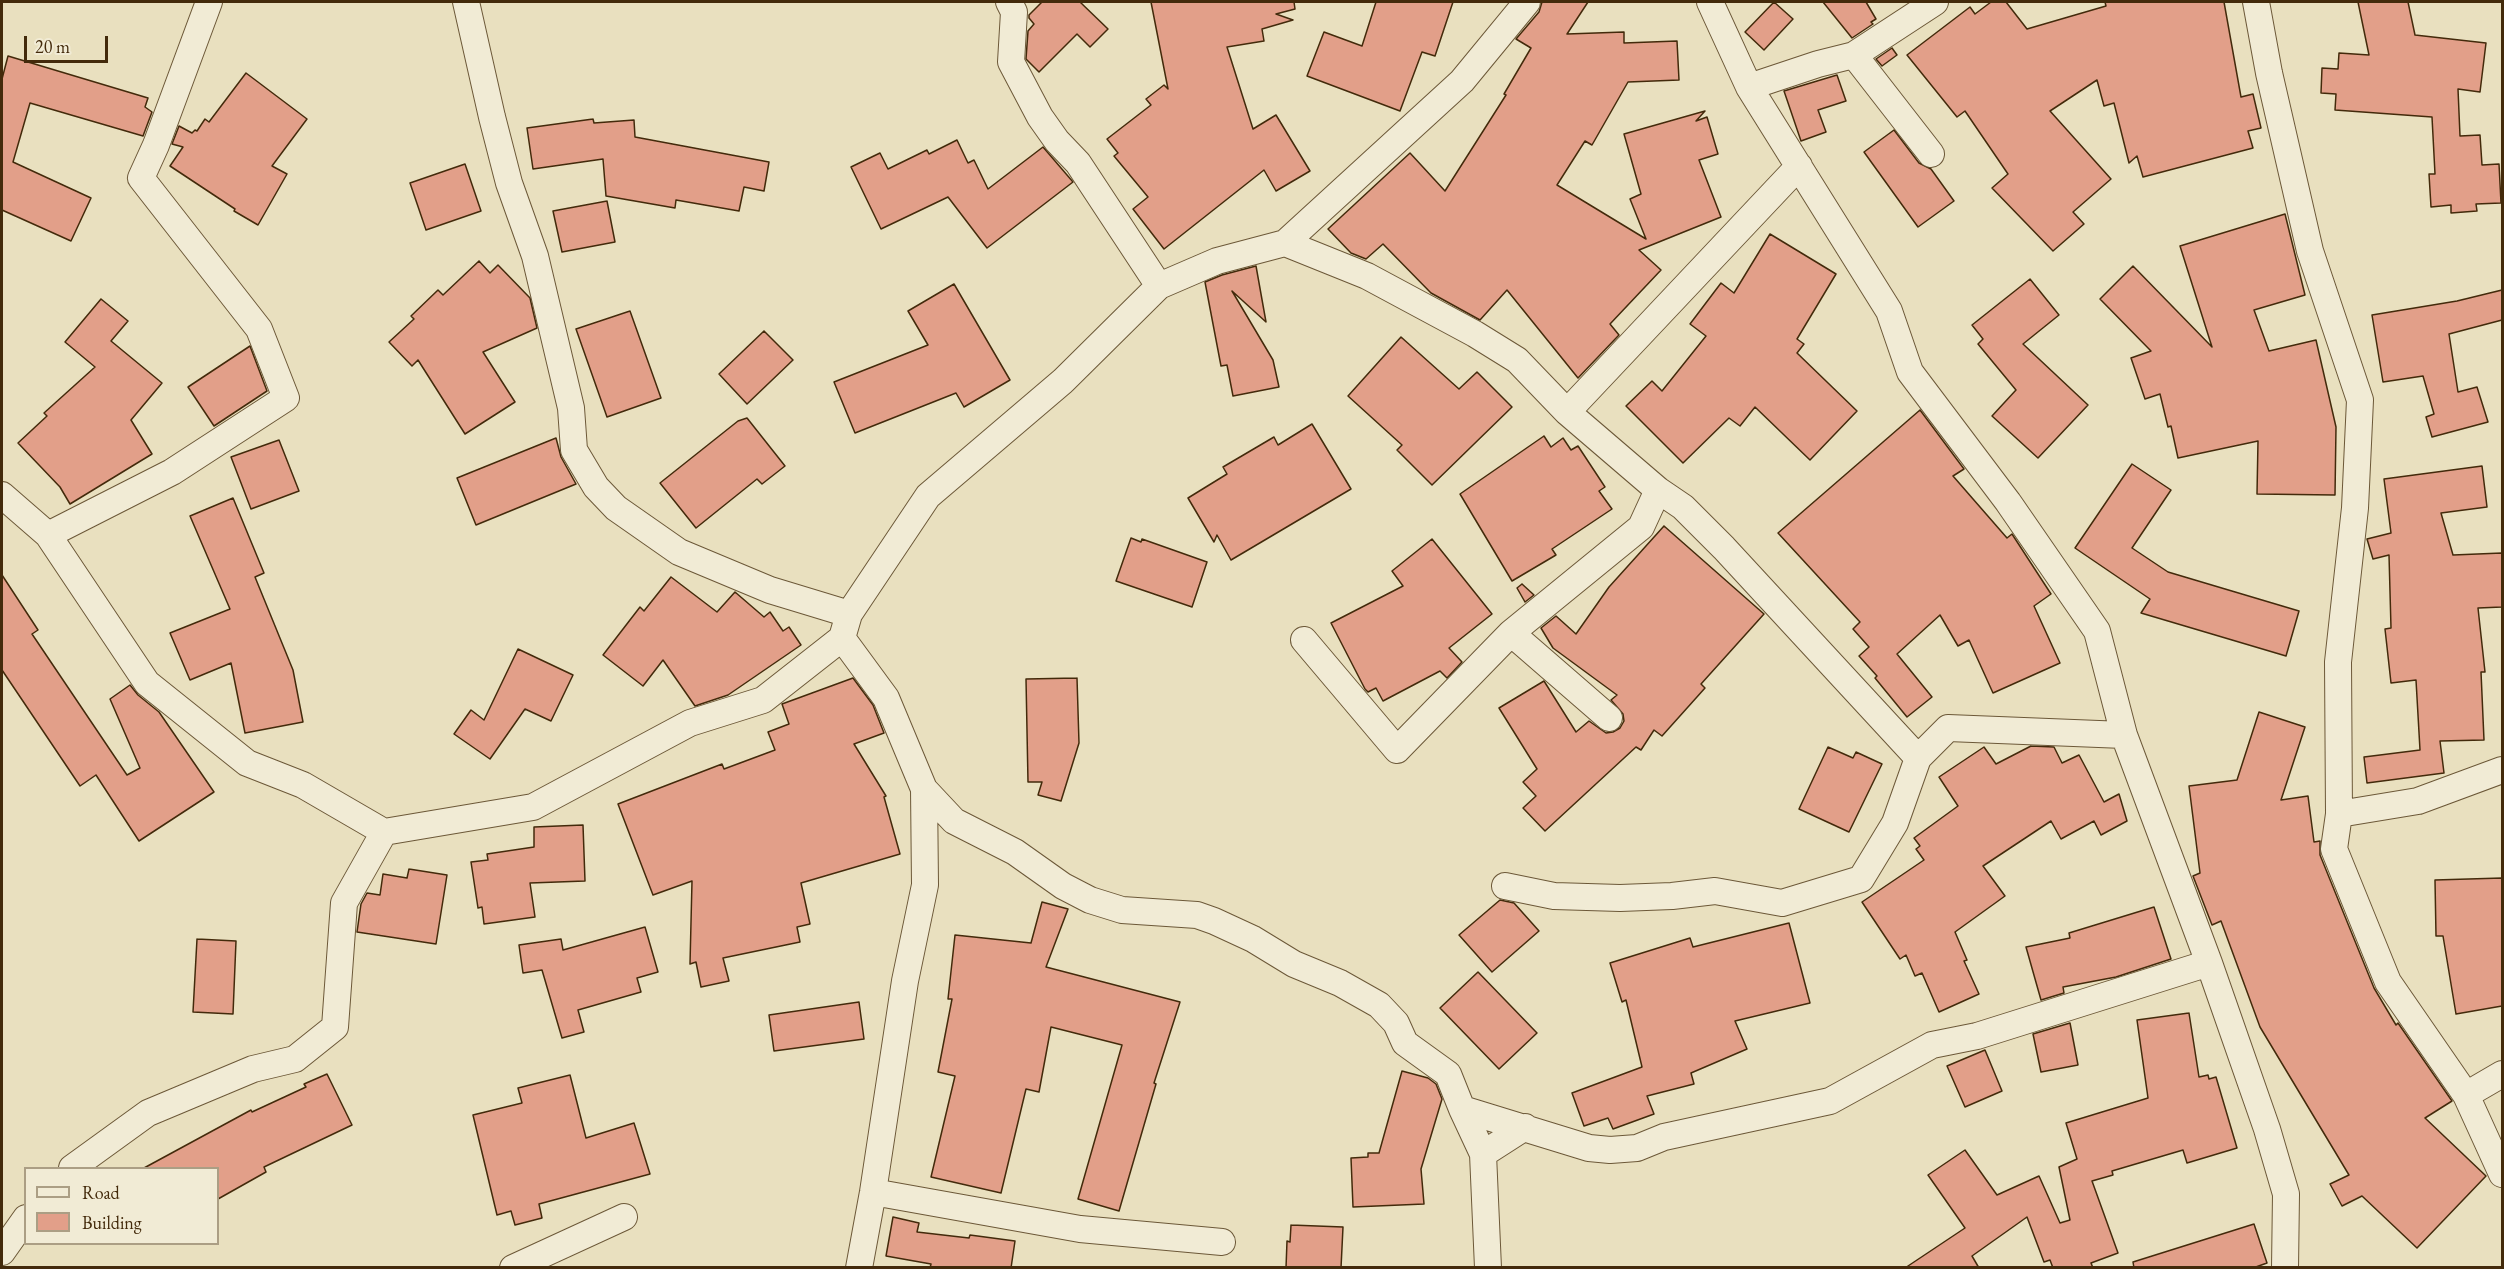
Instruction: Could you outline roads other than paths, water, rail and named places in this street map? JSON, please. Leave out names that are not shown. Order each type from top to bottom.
[{"type":"street","points":[[48,535],[172,472],[286,398],[259,329],[141,178],[156,145],[209,2]]},
{"type":"street","points":[[466,2],[509,183],[535,256],[571,408],[574,450],[596,487],[616,508],[679,552],[770,590],[846,626],[886,698],[924,789],[954,821],[1015,852],[1063,886],[1090,900],[1122,910],[1197,915],[1214,921],[1253,939],[1294,964],[1340,983],[1379,1005],[1396,1023],[1405,1043],[1448,1074],[1483,1154],[1488,1268]]},
{"type":"street","points":[[1009,2],[1014,12],[1011,62],[1040,117],[1057,141],[1078,163],[1159,286]]},
{"type":"street","points":[[2,495],[48,535],[147,683],[247,763],[303,785],[384,832],[533,807],[690,723],[764,700],[846,626],[928,496],[1063,381],[1159,286],[1217,261],[1285,243],[1462,81],[1527,2]]},
{"type":"street","points":[[1749,87],[1818,64],[1854,55],[1935,2]]},
{"type":"street","points":[[2256,2],[2269,73],[2310,251],[2360,400],[2355,508],[2338,662],[2339,814],[2334,849],[2388,982],[2466,1095],[2502,1174]]},
{"type":"street","points":[[1708,3],[1749,87],[1889,311],[1910,372],[2008,502],[2097,631],[2124,735],[2209,963],[2267,1129],[2286,1194],[2285,1268]]},
{"type":"street","points":[[1854,55],[1931,154]]},
{"type":"street","points":[[1567,412],[1799,166]]},
{"type":"street","points":[[1285,243],[1367,276],[1475,334],[1517,360],[1567,412],[1658,490],[1683,507],[1724,548],[1918,758]]},
{"type":"street","points":[[1304,640],[1397,750],[1511,633],[1641,526],[1658,490]]},
{"type":"street","points":[[1511,633],[1609,718]]},
{"type":"street","points":[[1505,886],[1554,896],[1620,898],[1672,896],[1715,891],[1782,903],[1861,879],[1895,823],[1918,758],[1948,728],[2124,735]]},
{"type":"street","points":[[2339,814],[2418,801],[2502,770]]},
{"type":"street","points":[[859,1268],[905,981],[925,885],[924,789]]},
{"type":"street","points":[[73,1167],[148,1113],[253,1069],[294,1059],[335,1028],[344,903],[384,832]]},
{"type":"street","points":[[1462,1109],[1589,1148],[1610,1150],[1637,1148],[1664,1137],[1830,1101],[1932,1045],[1977,1036],[2209,963]]},
{"type":"street","points":[[2466,1095],[2502,1074]]},
{"type":"street","points":[[1483,1154],[1525,1127]]},
{"type":"street","points":[[873,1192],[1080,1229],[1222,1242]]},
{"type":"street","points":[[513,1268],[624,1217]]},
{"type":"street","points":[[2,1252],[24,1221]]}]
